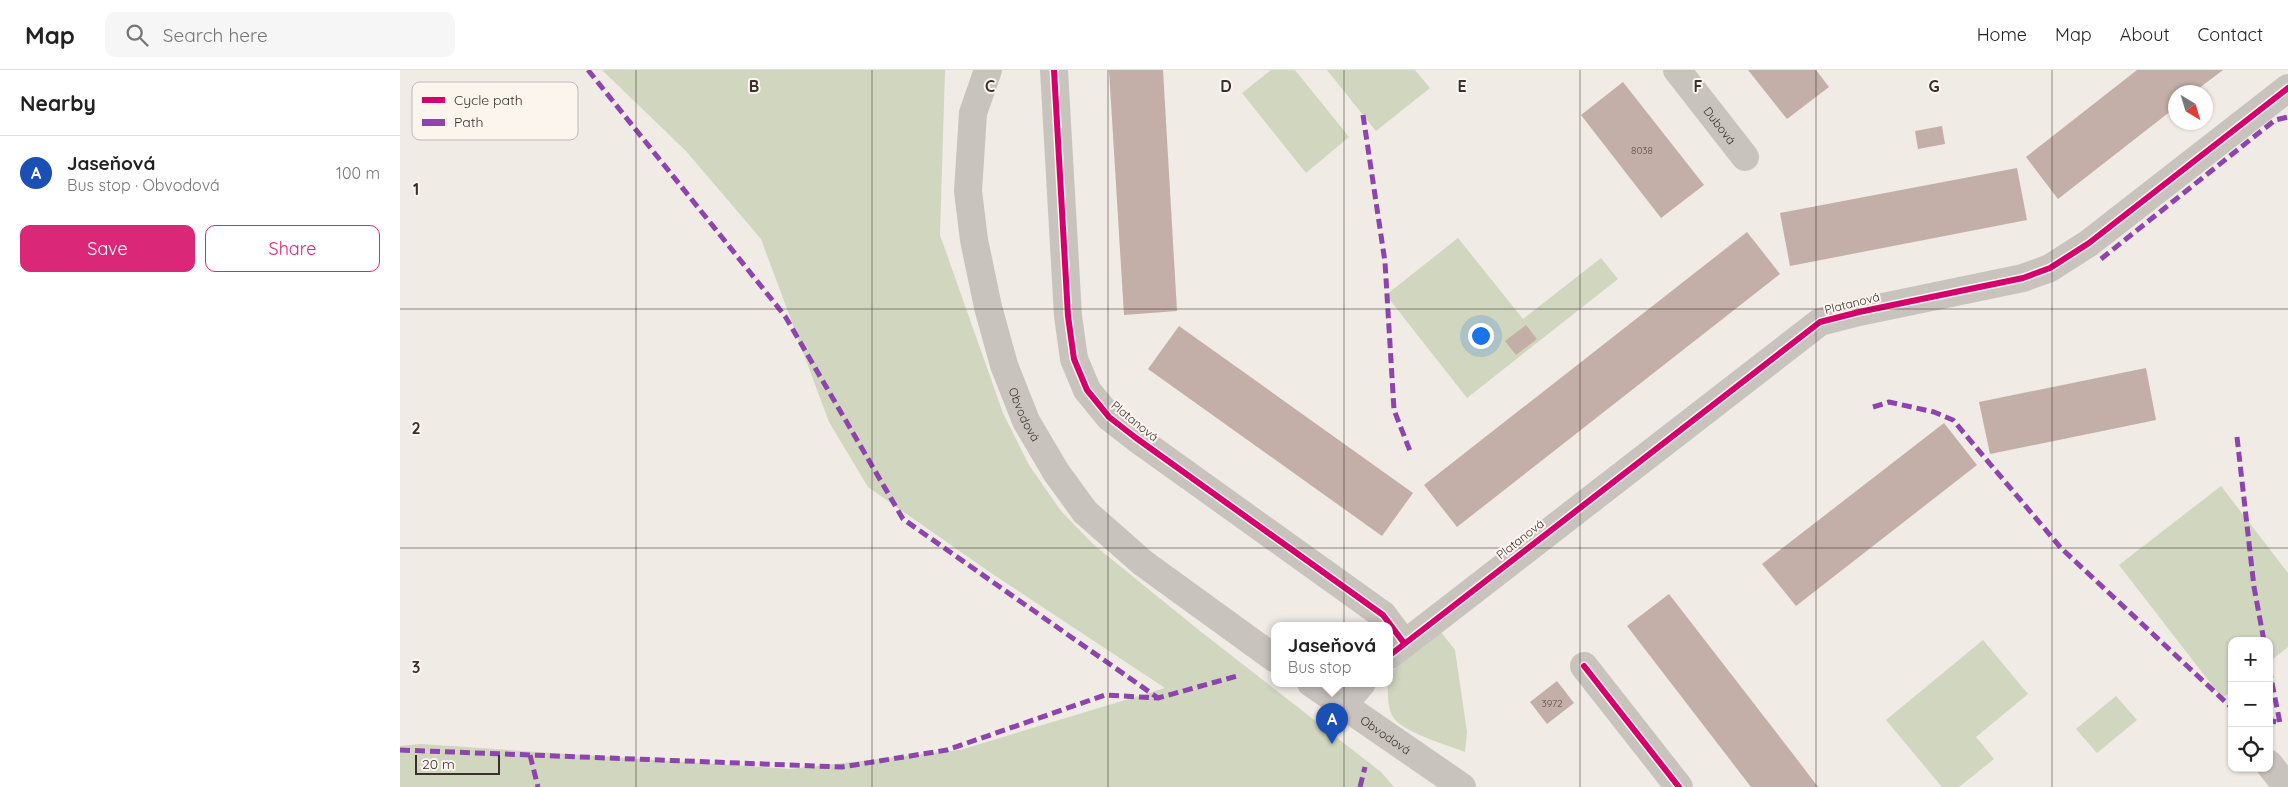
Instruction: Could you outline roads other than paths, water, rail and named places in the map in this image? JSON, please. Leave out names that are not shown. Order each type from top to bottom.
[{"type":"street","name":"Obvodová","points":[[988,70],[974,114],[969,200],[974,240],[988,307],[1004,365],[1026,421],[1056,472],[1085,512],[1143,563],[1271,656]]},
{"type":"street","name":"Platanová","points":[[1054,70],[1068,316],[1074,359],[1087,390],[1109,417],[1136,438],[1383,615],[1386,622]]},
{"type":"street","name":"Dubová","points":[[1677,70],[1745,157]]},
{"type":"street","name":"Platanová","points":[[1397,649],[1820,322],[1859,312],[2023,278],[2050,268],[2089,243],[2288,88]]},
{"type":"street","points":[[1584,666],[1679,787]]},
{"type":"street","name":"Obvodová","points":[[1317,687],[1434,775],[1462,787]]},
{"type":"street","points":[[1343,705],[1359,687]]},
{"type":"street","points":[[2273,769],[2288,787]]},
{"type":"place","name":"Jaseňová","points":[[1332,744]]}]
